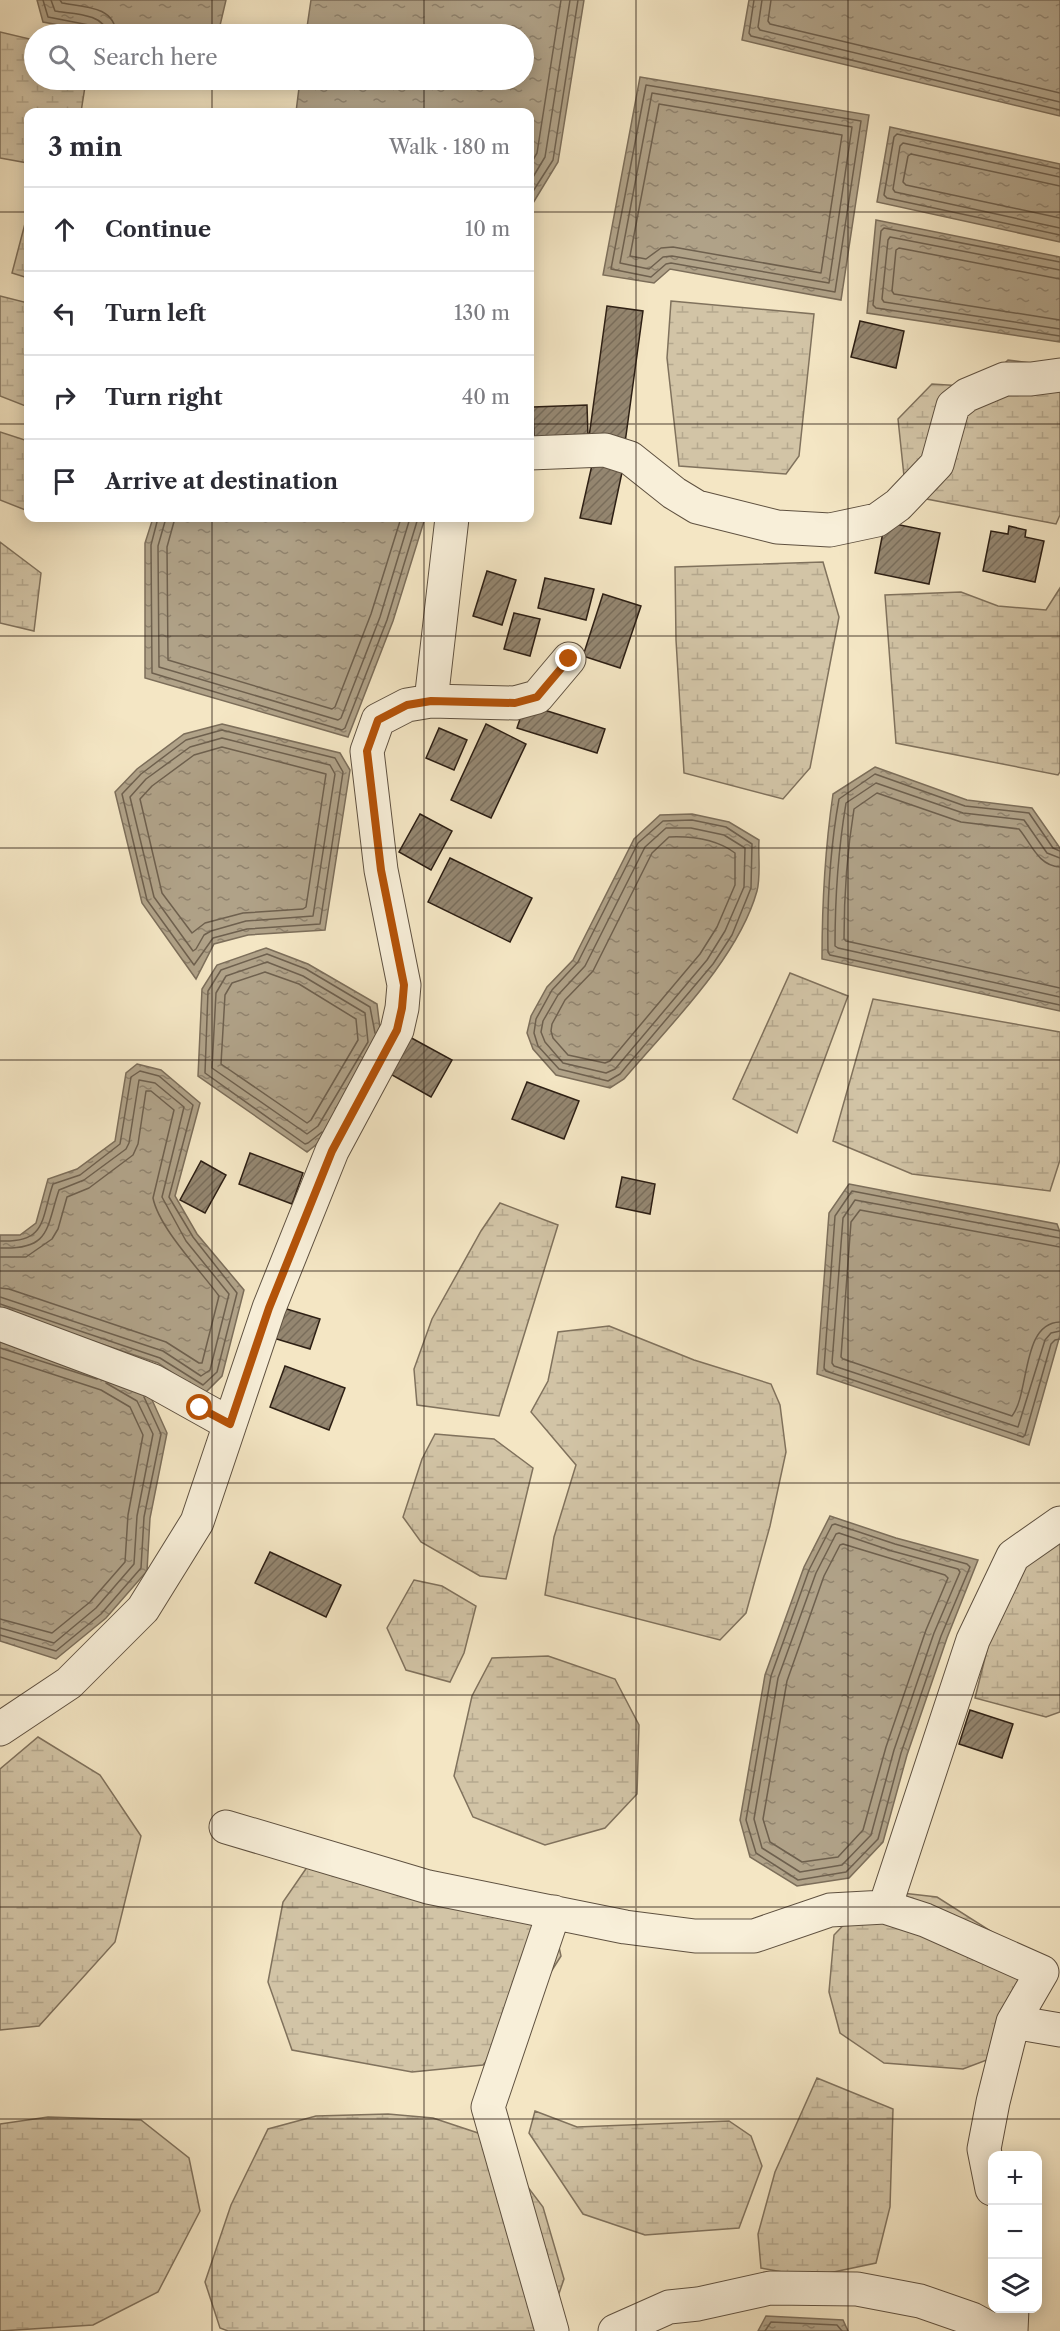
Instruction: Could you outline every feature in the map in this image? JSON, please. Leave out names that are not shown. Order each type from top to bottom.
[{"type":"street","points":[[534,453],[605,450],[630,458],[674,493],[697,507],[777,527],[830,530],[877,520],[898,505],[937,464],[953,406],[967,395],[1005,379],[1030,379],[1060,375]]},
{"type":"street","points":[[431,701],[452,522]]},
{"type":"street","points":[[0,1729],[69,1683],[143,1610],[197,1522],[269,1308],[332,1151],[397,1030],[404,985],[381,870],[367,751],[378,720],[407,705],[431,701],[515,703],[537,697],[569,659]]},
{"type":"street","points":[[0,1324],[153,1382],[230,1424]]},
{"type":"street","points":[[885,1907],[973,1640],[1014,1556],[1060,1523]]},
{"type":"street","points":[[226,1827],[428,1887],[625,1927],[695,1936],[754,1936],[830,1910],[885,1907],[924,1920],[1042,1972],[1013,2022],[984,2148],[988,2166]]},
{"type":"street","points":[[552,2331],[488,2107],[554,1912]]},
{"type":"street","points":[[1013,2022],[1060,2030]]},
{"type":"street","points":[[615,2331],[669,2307],[699,2304],[770,2288],[857,2289],[920,2301],[972,2319],[994,2331]]},
{"type":"street","points":[[1011,2331],[1012,2313]]},
{"type":"green space","points":[[0,32],[24,38],[24,90],[84,90],[82,108],[24,108],[24,162],[0,158]]},
{"type":"green space","points":[[24,227],[24,277],[12,273]]},
{"type":"green space","points":[[0,296],[24,302],[24,405],[0,396]]},
{"type":"green space","points":[[671,301],[814,314],[799,456],[786,474],[679,466],[667,358]]},
{"type":"green space","points":[[1008,360],[1060,367],[1060,515],[1056,524],[906,495],[898,419],[932,384],[980,387]]},
{"type":"green space","points":[[0,432],[24,440],[24,509],[0,500]]},
{"type":"green space","points":[[0,542],[41,573],[34,631],[0,623]]},
{"type":"green space","points":[[823,562],[839,617],[810,768],[783,799],[684,773],[676,640],[675,567]]},
{"type":"green space","points":[[1060,588],[1060,772],[1058,775],[896,743],[885,595],[961,592],[998,606],[1046,610]]},
{"type":"green space","points":[[790,973],[848,996],[797,1133],[733,1099]]},
{"type":"green space","points":[[873,999],[1060,1032],[1060,1160],[1050,1191],[912,1174],[833,1141]]},
{"type":"green space","points":[[500,1203],[558,1225],[499,1416],[417,1405],[414,1369],[432,1319],[481,1231]]},
{"type":"green space","points":[[609,1326],[694,1360],[771,1384],[780,1405],[786,1452],[770,1526],[746,1613],[720,1640],[545,1595],[554,1537],[576,1465],[531,1412],[548,1381],[558,1332]]},
{"type":"green space","points":[[435,1434],[494,1439],[533,1468],[506,1579],[480,1576],[421,1542],[403,1517],[422,1459]]},
{"type":"green space","points":[[1060,1512],[1060,1712],[1046,1717],[975,1698],[990,1638],[1036,1538]]},
{"type":"green space","points":[[414,1580],[442,1586],[476,1606],[464,1653],[450,1682],[406,1670],[387,1628]]},
{"type":"green space","points":[[548,1656],[615,1679],[639,1725],[637,1794],[605,1828],[545,1845],[473,1817],[454,1776],[472,1696],[492,1658]]},
{"type":"green space","points":[[38,1737],[100,1775],[141,1836],[115,1942],[39,2026],[0,2030],[0,1769]]},
{"type":"green space","points":[[360,1852],[384,1891],[486,1903],[549,1901],[561,1956],[521,2019],[483,2065],[412,2072],[292,2050],[268,1982],[283,1902],[312,1860]]},
{"type":"green space","points":[[902,1893],[937,1897],[997,1935],[1033,1970],[1008,2052],[963,2069],[884,2063],[840,2033],[829,1992],[834,1935],[857,1911]]},
{"type":"green space","points":[[817,2078],[893,2109],[890,2207],[876,2263],[810,2277],[761,2268],[758,2234],[775,2172]]},
{"type":"green space","points":[[535,2111],[577,2127],[729,2121],[751,2136],[762,2166],[739,2228],[645,2235],[583,2214],[529,2133]]},
{"type":"green space","points":[[388,2114],[433,2118],[490,2137],[543,2207],[564,2279],[546,2331],[228,2331],[220,2328],[205,2282],[231,2205],[268,2129],[316,2116]]},
{"type":"green space","points":[[48,2117],[141,2120],[189,2158],[200,2211],[158,2292],[93,2325],[0,2331],[0,2124]]},
{"type":"water","points":[[37,0],[226,0],[220,24],[54,24],[43,22]]},
{"type":"water","points":[[311,0],[584,0],[558,162],[534,201],[534,108],[296,108],[299,90],[534,90],[534,24],[307,24]]},
{"type":"water","points":[[749,0],[1060,0],[1060,116],[742,40]]},
{"type":"water","points":[[640,77],[869,115],[841,300],[670,269],[654,283],[603,275]]},
{"type":"water","points":[[890,127],[1060,164],[1060,242],[877,202]]},
{"type":"water","points":[[876,220],[1060,257],[1060,342],[867,313]]},
{"type":"water","points":[[152,522],[424,522],[393,621],[348,737],[145,678],[145,543]]},
{"type":"water","points":[[222,724],[340,753],[350,770],[325,930],[248,935],[214,944],[196,979],[142,903],[115,792],[137,769],[184,734]]},
{"type":"water","points":[[875,767],[967,800],[1032,808],[1060,848],[1060,1011],[822,959],[824,876],[833,794]]},
{"type":"water","points":[[692,814],[729,822],[759,840],[757,891],[735,942],[700,991],[624,1079],[610,1088],[556,1075],[533,1049],[527,1033],[531,1016],[547,987],[573,960],[634,839],[660,815]]},
{"type":"water","points":[[266,948],[308,964],[377,1004],[382,1044],[328,1135],[307,1152],[198,1076],[202,989],[217,965]]},
{"type":"water","points":[[137,1064],[161,1070],[200,1103],[175,1196],[197,1234],[244,1290],[222,1376],[204,1394],[158,1363],[0,1310],[0,1235],[20,1235],[36,1223],[48,1179],[77,1169],[115,1141],[126,1073]]},
{"type":"water","points":[[849,1184],[1057,1224],[1060,1232],[1060,1335],[1029,1445],[817,1374],[829,1213]]},
{"type":"water","points":[[0,1333],[148,1391],[167,1433],[150,1518],[147,1571],[106,1618],[56,1659],[0,1641]]},
{"type":"water","points":[[830,1516],[896,1538],[978,1560],[947,1638],[907,1755],[883,1842],[849,1878],[797,1886],[750,1857],[740,1820],[765,1675],[804,1567]]},
{"type":"water","points":[[766,2316],[843,2320],[848,2331],[758,2331]]},
{"type":"building","points":[[607,306],[643,311],[625,443],[589,437]]},
{"type":"building","points":[[860,321],[904,331],[896,368],[851,357]]},
{"type":"building","points":[[587,405],[588,436],[534,438],[534,407]]},
{"type":"building","points":[[594,456],[624,463],[611,524],[580,518]]},
{"type":"building","points":[[885,522],[940,533],[929,584],[875,573]]},
{"type":"building","points":[[1009,526],[1026,530],[1025,537],[1044,541],[1035,582],[983,571],[991,531],[1008,534]]},
{"type":"building","points":[[487,571],[516,580],[502,625],[473,616]]},
{"type":"building","points":[[545,578],[594,589],[586,620],[538,608]]},
{"type":"building","points":[[603,594],[641,606],[620,668],[583,656]]},
{"type":"building","points":[[514,613],[540,619],[530,656],[504,649]]},
{"type":"building","points":[[525,704],[605,729],[597,753],[517,728]]},
{"type":"building","points":[[486,724],[526,744],[491,818],[451,800]]},
{"type":"building","points":[[439,728],[467,740],[454,770],[426,758]]},
{"type":"building","points":[[420,814],[452,831],[431,870],[399,852]]},
{"type":"building","points":[[450,858],[532,898],[510,942],[428,902]]},
{"type":"building","points":[[406,1035],[452,1060],[431,1097],[385,1071]]},
{"type":"building","points":[[527,1082],[579,1101],[564,1139],[512,1119]]},
{"type":"building","points":[[250,1153],[303,1173],[292,1204],[239,1184]]},
{"type":"building","points":[[201,1161],[226,1175],[205,1213],[180,1200]]},
{"type":"building","points":[[622,1177],[655,1184],[650,1214],[616,1207]]},
{"type":"building","points":[[280,1307],[320,1319],[310,1349],[270,1337]]},
{"type":"building","points":[[285,1366],[345,1388],[329,1430],[270,1407]]},
{"type":"building","points":[[270,1552],[341,1585],[326,1617],[255,1583]]},
{"type":"building","points":[[970,1710],[1013,1724],[1002,1758],[959,1744]]},
{"type":"route","points":[[200,1408],[230,1424],[269,1308],[332,1151],[397,1030],[404,985],[381,870],[369,784],[367,751],[378,720],[407,705],[431,701],[515,703],[537,697],[569,659]]}]
